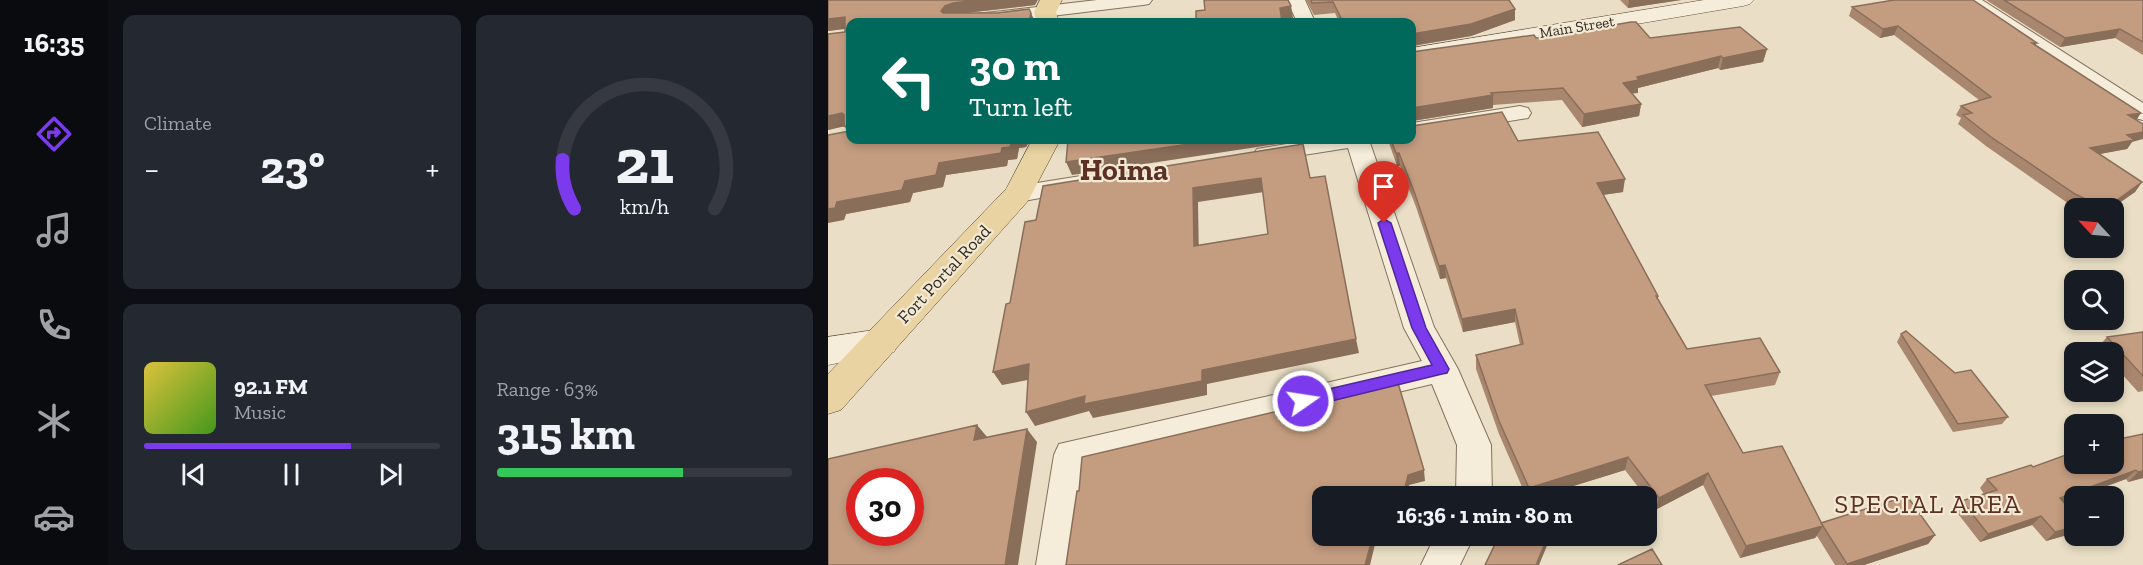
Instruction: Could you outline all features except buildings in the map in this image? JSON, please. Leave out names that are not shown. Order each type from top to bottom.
[{"type":"main road","name":"Fort Portal Road","points":[[828,399],[1018,194],[1044,144]]},
{"type":"street","points":[[991,18],[1143,0]]},
{"type":"street","points":[[1296,0],[1304,18]]},
{"type":"street","name":"Main Street","points":[[1416,54],[1743,0]]},
{"type":"street","points":[[1969,0],[2143,113]]},
{"type":"street","points":[[1416,129],[1520,113]]},
{"type":"street","points":[[1237,158],[1326,144]]},
{"type":"street","points":[[1358,144],[1419,328],[1442,369],[1474,445],[1474,486]]},
{"type":"street","points":[[1018,194],[1098,181]]},
{"type":"street","points":[[828,351],[881,342]]},
{"type":"street","points":[[1055,565],[1071,456],[1442,369]]},
{"type":"street","points":[[1440,565],[1450,546]]},
{"type":"district","name":"Hoima","points":[[1124,170]]},
{"type":"district","name":"SPECIAL AREA","points":[[1928,504]]},
{"type":"route","points":[[1303,401],[1442,369],[1419,328],[1384,223]]}]
